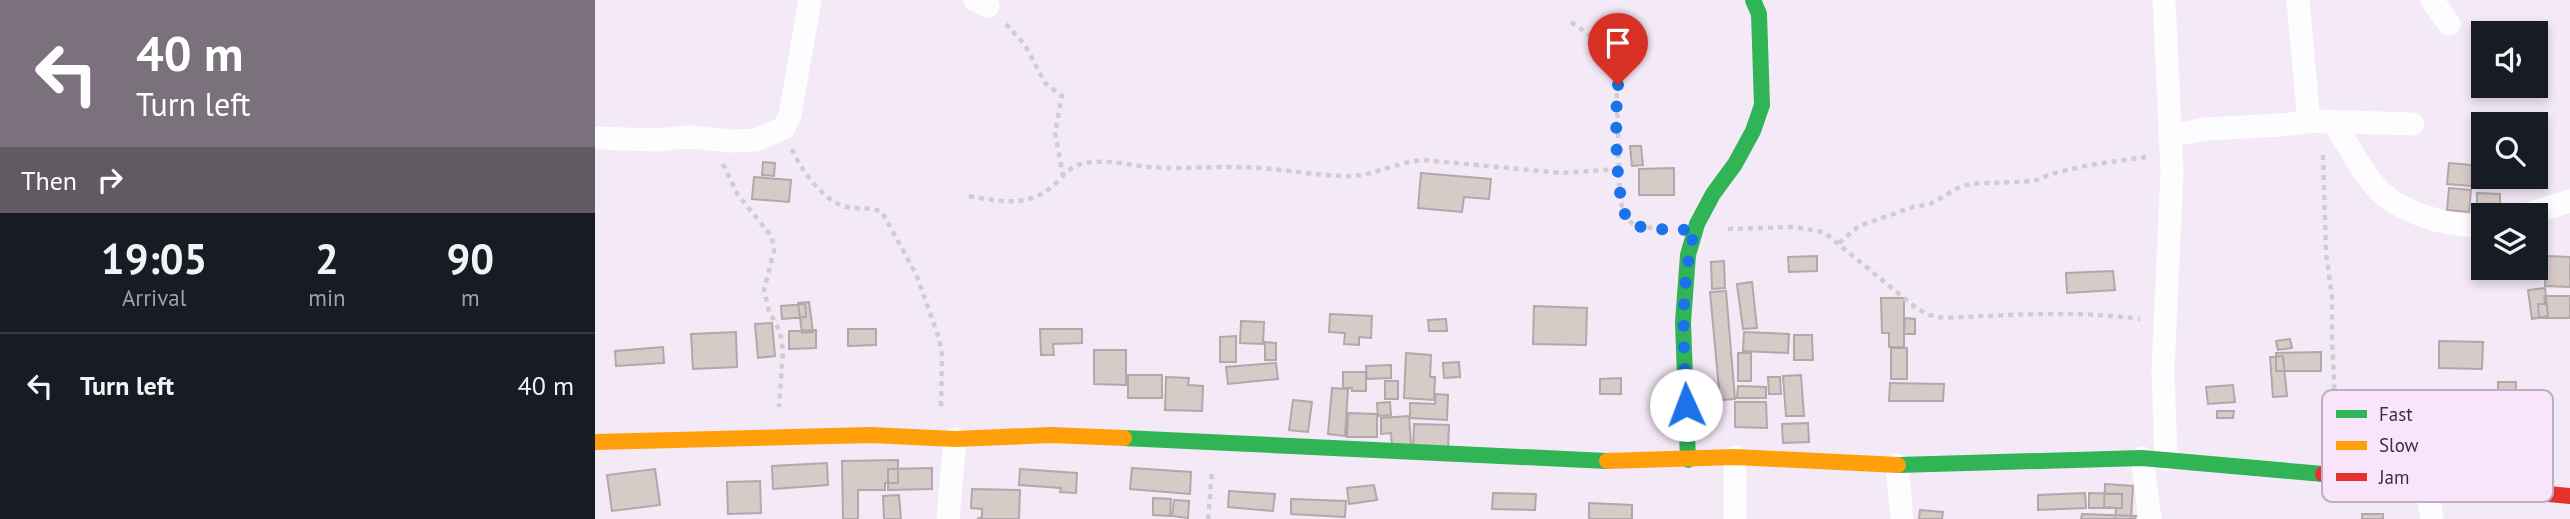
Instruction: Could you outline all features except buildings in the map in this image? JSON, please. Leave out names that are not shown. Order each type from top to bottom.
[{"type":"street","points":[[595,138],[658,140],[688,136],[732,141],[755,139],[784,128],[790,116],[810,0]]},
{"type":"street","points":[[1688,460],[1682,321],[1688,255],[1695,230],[1713,194],[1735,164],[1753,131],[1762,105],[1759,13],[1753,0]]},
{"type":"street","points":[[2164,0],[2172,171],[2163,371],[2167,459]]},
{"type":"street","points":[[2298,0],[2321,122],[2372,183],[2393,200],[2416,215],[2471,224]]},
{"type":"street","points":[[2433,0],[2449,24]]},
{"type":"street","points":[[2171,143],[2206,129],[2321,122],[2413,124]]},
{"type":"street","points":[[2548,208],[2570,201]]},
{"type":"street","points":[[595,442],[871,435],[947,439],[1051,435],[1514,458],[1688,460],[1735,457],[1897,465],[2142,458],[2322,473]]},
{"type":"street","points":[[947,439],[948,519]]},
{"type":"street","points":[[1735,457],[1735,519]]},
{"type":"street","points":[[2142,458],[2150,519]]},
{"type":"street","points":[[1897,465],[1902,519]]},
{"type":"path","points":[[982,3],[1025,45],[1045,83],[1062,96],[1055,133],[1063,176]]},
{"type":"path","points":[[1571,22],[1605,46],[1612,57],[1618,85],[1616,103],[1620,201],[1626,219],[1632,225],[1695,230],[1794,227],[1824,232],[1916,308],[1929,315],[1944,318],[2046,312],[2166,322]]},
{"type":"path","points":[[2321,122],[2326,252],[2332,283],[2335,390]]},
{"type":"path","points":[[784,128],[795,156],[819,189],[841,205],[882,212],[916,274],[939,338],[947,439]]},
{"type":"path","points":[[709,139],[738,195],[772,237],[774,251],[764,290],[769,312],[780,332],[783,350],[779,396],[780,437]]},
{"type":"path","points":[[1839,243],[1860,226],[1913,207],[1930,204],[1958,188],[1971,184],[2034,181],[2089,165],[2141,159],[2171,143]]},
{"type":"path","points":[[969,196],[1006,202],[1028,200],[1043,193],[1072,167],[1084,163],[1150,167],[1261,168],[1343,177],[1369,176],[1406,162],[1425,160],[1561,173],[1618,169]]},
{"type":"path","points":[[1208,519],[1215,443]]},
{"type":"traffic: fast","points":[[1688,460],[1683,322],[1688,255],[1697,224],[1713,194],[1735,164],[1753,131],[1762,105],[1759,14],[1753,0]]},
{"type":"traffic: fast","points":[[1124,438],[1607,461]]},
{"type":"traffic: fast","points":[[1898,465],[2142,458],[2322,474]]},
{"type":"traffic: slow","points":[[595,442],[871,435],[955,439],[1051,435],[1124,438]]},
{"type":"traffic: slow","points":[[1607,461],[1735,457],[1898,465]]},
{"type":"traffic: jam","points":[[2553,494],[2570,496]]},
{"type":"route","points":[[1618,85],[1616,103],[1620,201],[1626,219],[1632,225],[1642,227],[1695,230],[1688,255],[1682,321],[1686,405]]}]
